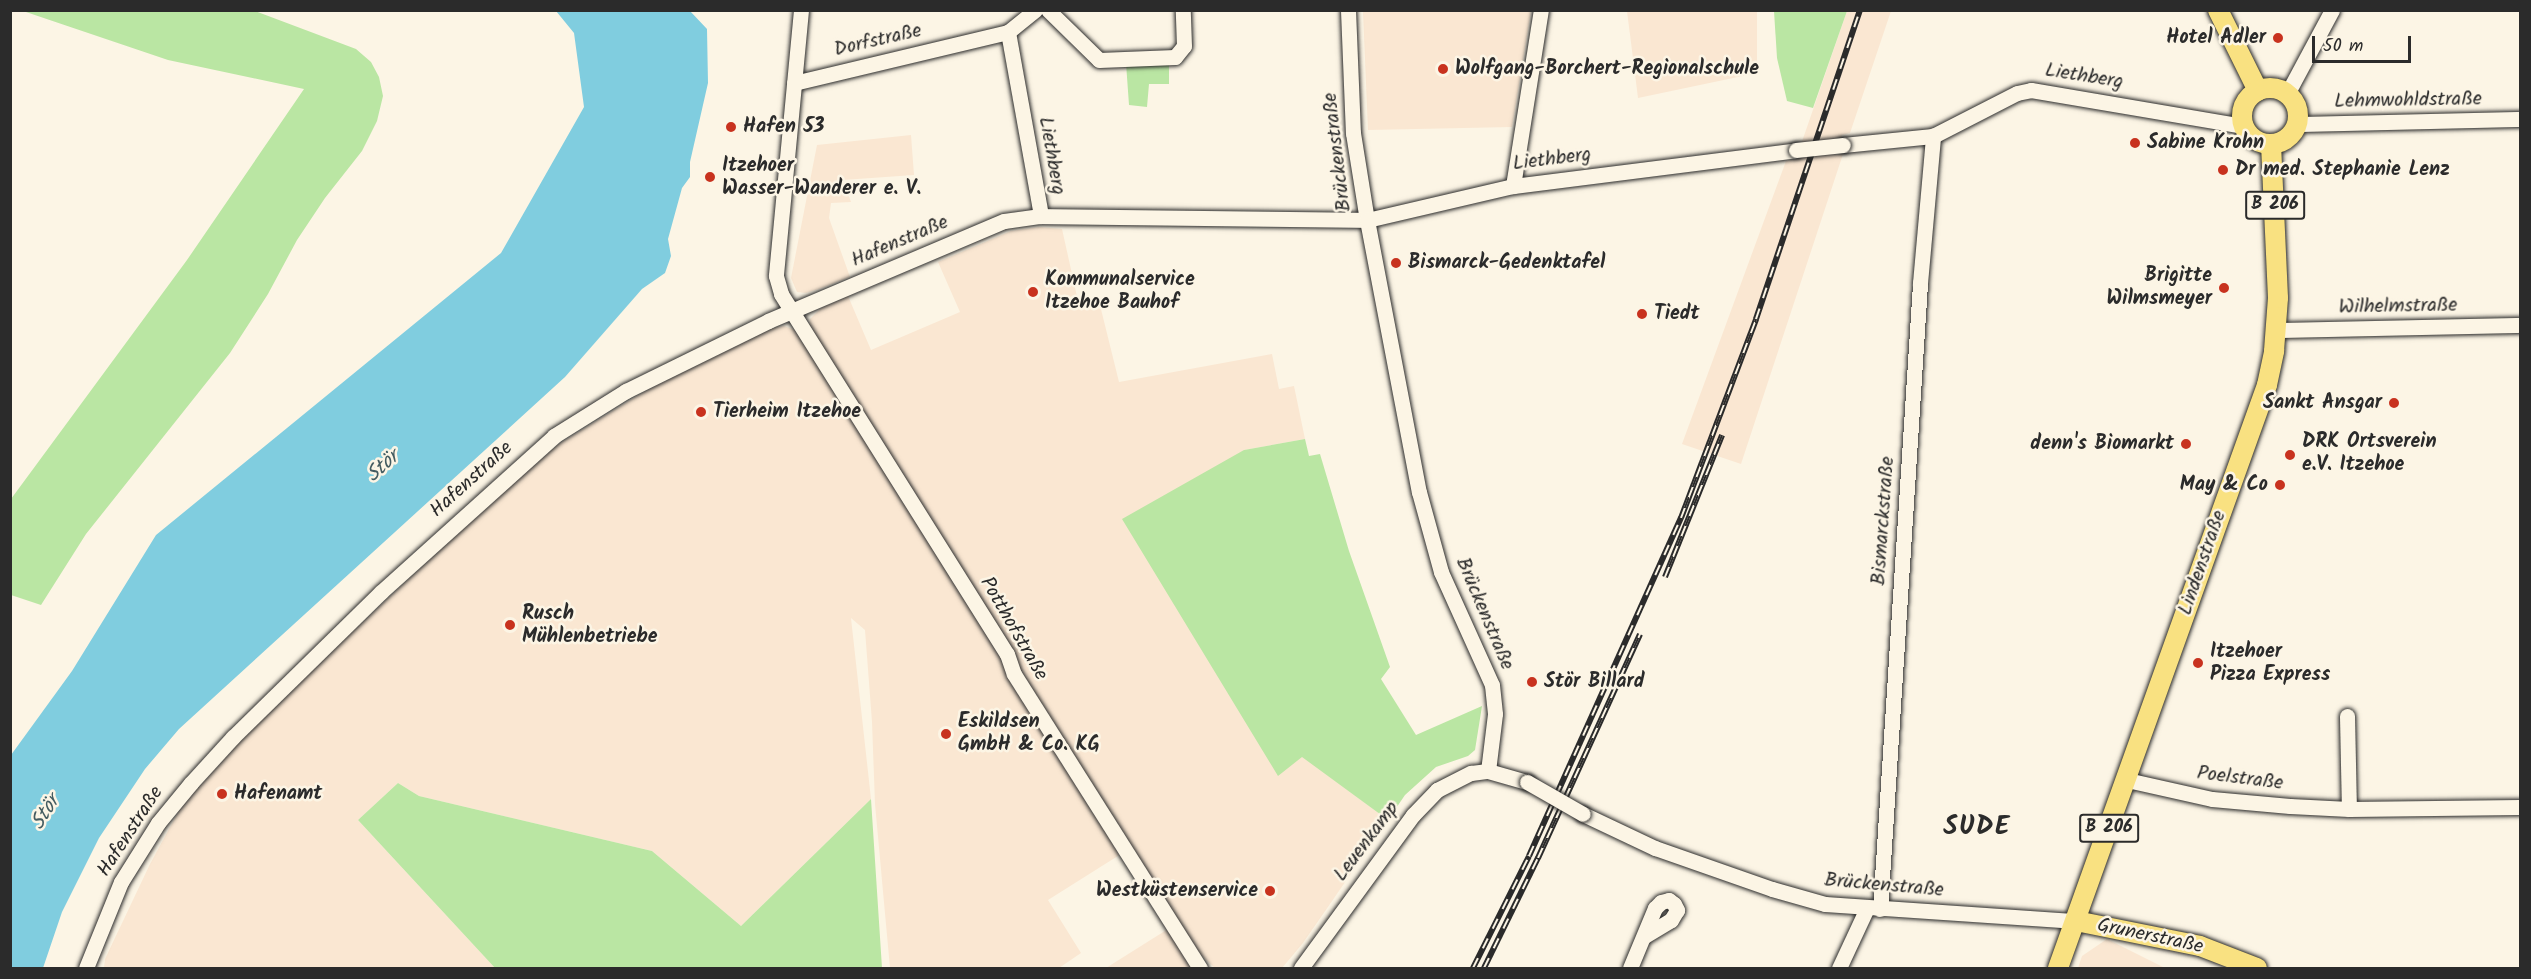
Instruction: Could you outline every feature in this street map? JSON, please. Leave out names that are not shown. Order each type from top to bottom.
[{"type":"main road","points":[[2218,10],[2258,91]]},
{"type":"main road","points":[[2272,88],[2287,94],[2297,110],[2297,124],[2290,136],[2271,145],[2252,138],[2242,118],[2246,102],[2258,91],[2272,88]]},
{"type":"main road","name":"Lindenstraße","points":[[2058,969],[2267,385],[2276,330],[2278,265],[2271,145]]},
{"type":"main road","name":"Grunerstraße","points":[[2076,921],[2200,946],[2257,969]]},
{"type":"street","name":"Potthofstraße","points":[[801,10],[776,276],[790,312],[1007,654],[1014,674],[1200,969]]},
{"type":"street","name":"Dorfstraße","points":[[794,82],[1008,32],[1035,10]]},
{"type":"street","points":[[1048,10],[1099,60],[1175,57],[1184,46],[1183,10]]},
{"type":"street","name":"Brückenstraße","points":[[1348,10],[1353,133],[1367,220],[1419,492],[1441,572],[1492,685],[1495,714],[1488,771],[1527,782],[1583,814],[1655,848],[1772,890],[1825,904],[2076,921]]},
{"type":"street","points":[[1513,186],[1541,10]]},
{"type":"street","points":[[2287,94],[2332,10]]},
{"type":"street","name":"Liethberg","points":[[1008,32],[1041,216],[1367,220],[1513,186],[1796,150],[1933,136],[2017,93],[2031,90],[2244,126]]},
{"type":"street","name":"Lehmwohldstraße","points":[[2297,124],[2520,119]]},
{"type":"street","name":"Bismarckstraße","points":[[1873,909],[1933,136]]},
{"type":"street","name":"Hafenstraße","points":[[86,969],[121,882],[158,823],[178,797],[234,737],[381,592],[511,472],[572,423],[676,365],[790,312],[1004,221],[1041,216]]},
{"type":"street","name":"Wilhelmstraße","points":[[2276,330],[2520,326]]},
{"type":"street","points":[[2347,716],[2349,809]]},
{"type":"street","name":"Leuenkamp","points":[[1301,969],[1426,800],[1457,778],[1488,771]]},
{"type":"street","name":"Poelstraße","points":[[2127,780],[2212,800],[2349,809],[2520,807]]},
{"type":"street","points":[[1839,969],[1873,909]]},
{"type":"street","points":[[1630,969],[1644,936]]},
{"type":"shaded area","name":"Wolfgang-Borchert-Regionalschule","points":[[1363,11],[1531,11],[1512,127],[1368,130]]},
{"type":"shaded area","points":[[1627,11],[1757,11],[1757,73],[1638,98]]},
{"type":"shaded area","points":[[1847,11],[1891,11],[1850,133],[1842,135],[1835,155],[1843,154],[1741,464],[1682,444],[1786,161],[1796,159]]},
{"type":"shaded area","points":[[911,135],[914,175],[843,180],[851,202],[831,203],[829,218],[850,277],[806,293],[797,292],[791,278],[817,145]]},
{"type":"shaded area","points":[[1039,227],[1062,229],[1078,301],[1098,297],[1119,382],[1272,354],[1279,389],[1294,386],[1305,439],[1244,450],[1278,775],[1302,756],[1388,820],[1303,943],[1282,968],[1215,968],[1192,947],[809,330],[810,319],[821,308],[848,296],[871,350],[960,312],[938,262],[1011,231]]},
{"type":"shaded area","points":[[784,326],[795,330],[1002,656],[1121,854],[1048,900],[1081,953],[1059,968],[890,968],[875,804],[865,630],[851,618],[871,799],[741,926],[652,851],[419,796],[398,783],[358,820],[495,968],[104,968],[105,959],[150,864],[181,807],[243,738],[318,664],[508,486],[559,444],[647,390],[766,329]]},
{"type":"shaded area","points":[[1168,929],[1193,968],[1106,968]]},
{"type":"shaded area","points":[[2107,939],[2165,968],[2078,968],[2082,956]]},
{"type":"green space","points":[[23,11],[255,11],[356,49],[371,62],[379,77],[383,96],[377,121],[362,151],[325,198],[297,240],[268,294],[230,353],[86,534],[41,605],[11,595],[11,499],[187,260],[304,89],[168,60]]},
{"type":"green space","points":[[1774,11],[1847,11],[1813,108],[1787,101],[1777,58]]},
{"type":"green space","points":[[1169,62],[1169,84],[1149,84],[1147,107],[1129,105],[1126,63]]},
{"type":"green space","points":[[1305,439],[1309,456],[1320,454],[1349,551],[1390,667],[1381,679],[1416,735],[1482,706],[1475,750],[1468,756],[1436,767],[1405,795],[1388,820],[1302,757],[1278,776],[1122,519],[1244,450]]},
{"type":"green space","points":[[398,783],[419,796],[652,851],[741,926],[871,799],[882,968],[495,968],[358,820]]},
{"type":"water","name":"Stör","points":[[556,11],[690,11],[707,29],[708,83],[690,162],[690,177],[682,188],[668,239],[671,256],[665,273],[642,289],[565,377],[179,729],[145,769],[99,838],[62,912],[43,968],[11,968],[11,755],[72,671],[156,535],[501,253],[584,107],[574,33]]},
{"type":"railway","points":[[1473,968],[1529,856],[1681,518],[1756,319],[1860,10]]},
{"type":"railway","points":[[1665,577],[1722,435]]},
{"type":"railway","points":[[1484,968],[1538,858],[1640,634]]},
{"type":"place","name":"Hotel Adler","points":[[2278,38]]},
{"type":"place","name":"Wolfgang-Borchert-Regionalschule","points":[[1443,69]]},
{"type":"place","name":"Hafen 53","points":[[731,127]]},
{"type":"place","name":"Sabine Krohn","points":[[2135,143]]},
{"type":"place","name":"Dr med. Stephanie Lenz","points":[[2223,170]]},
{"type":"place","name":"Itzehoer Wasser-Wanderer e. V.","points":[[710,177]]},
{"type":"place","name":"Bismarck-Gedenktafel","points":[[1396,263]]},
{"type":"place","name":"Brigitte Wilmsmeyer","points":[[2224,288]]},
{"type":"place","name":"Kommunalservice Itzehoe Bauhof","points":[[1033,292]]},
{"type":"place","name":"Tiedt","points":[[1642,314]]},
{"type":"place","name":"Sankt Ansgar","points":[[2394,403]]},
{"type":"place","name":"Tierheim Itzehoe","points":[[701,412]]},
{"type":"place","name":"denn's Biomarkt","points":[[2186,444]]},
{"type":"place","name":"DRK Ortsverein e.V. Itzehoe","points":[[2290,455]]},
{"type":"place","name":"May & Co","points":[[2280,485]]},
{"type":"place","name":"Rusch Mühlenbetriebe","points":[[510,625]]},
{"type":"place","name":"Itzehoer Pizza Express","points":[[2198,663]]},
{"type":"place","name":"Stör Billard","points":[[1532,682]]},
{"type":"place","name":"Eskildsen GmbH & Co. KG","points":[[946,734]]},
{"type":"place","name":"Hafenamt","points":[[222,794]]},
{"type":"place","name":"Westküstenservice","points":[[1270,891]]},
{"type":"district","name":"SUDE","points":[[1977,828]]}]
